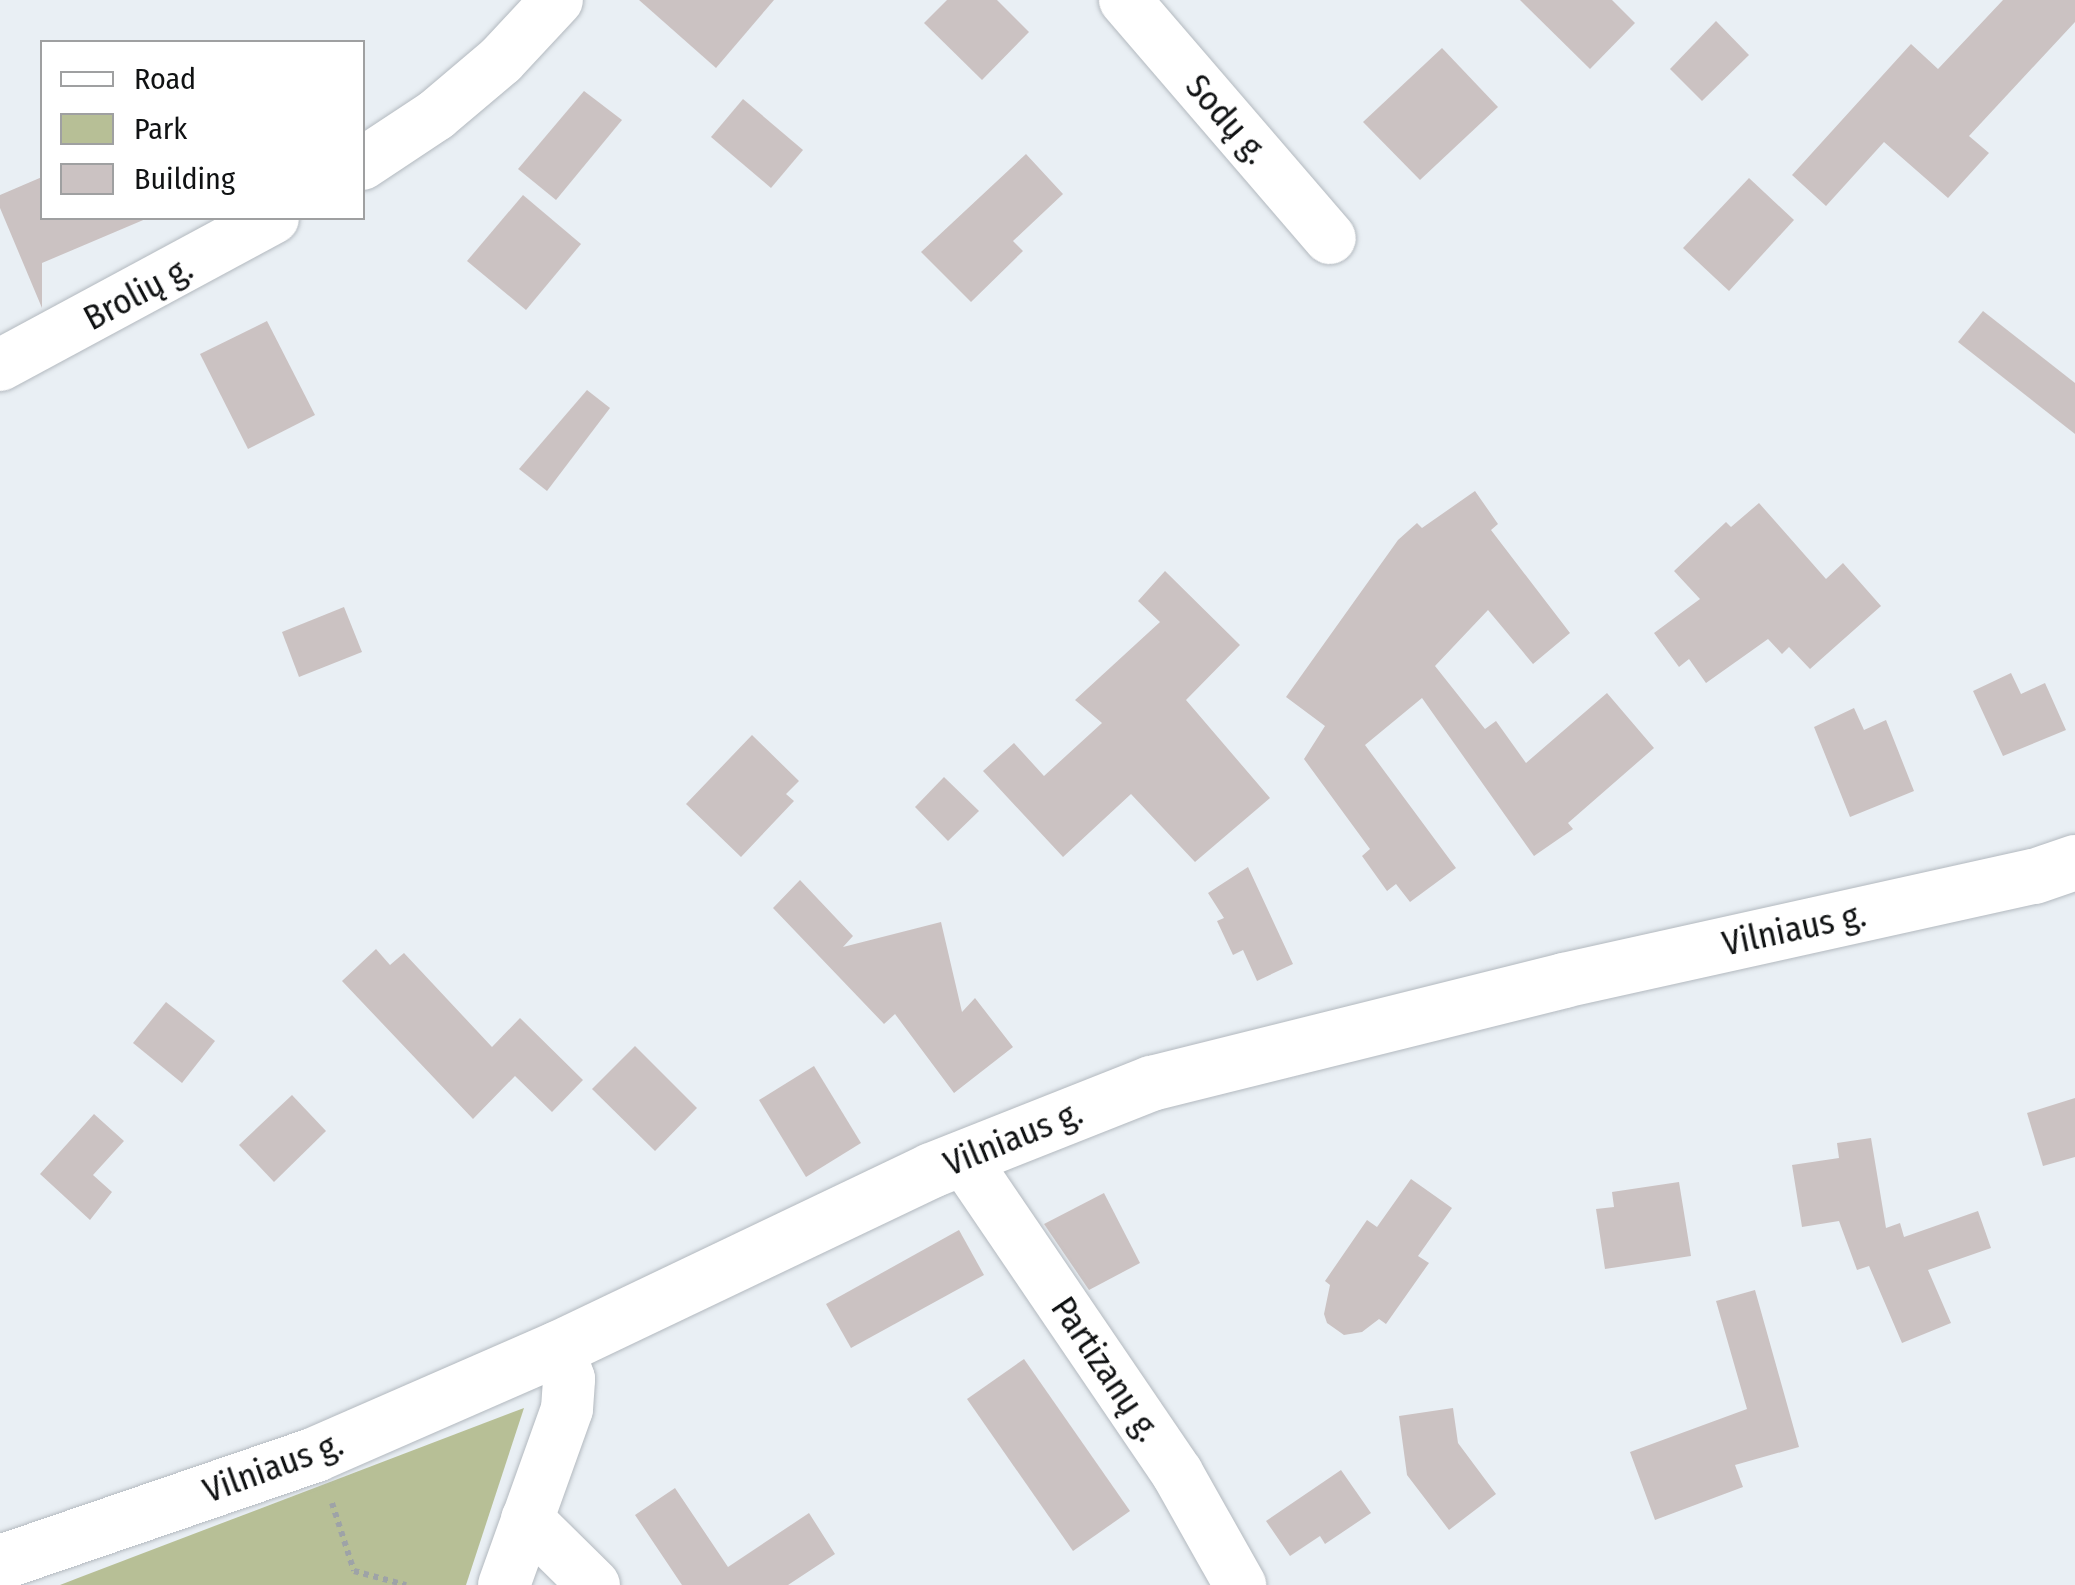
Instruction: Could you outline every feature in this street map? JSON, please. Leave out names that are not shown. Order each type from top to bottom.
[{"type":"main road","name":"Vilniaus g.","points":[[0,1562],[316,1454],[558,1348],[804,1227],[962,1158],[1151,1083],[1562,980],[2034,876],[2075,862]]},
{"type":"street","points":[[365,162],[436,115],[488,71],[556,0]]},
{"type":"street","name":"Sodų g.","points":[[1125,0],[1330,238]]},
{"type":"street","name":"Brolių g.","points":[[0,365],[270,220]]},
{"type":"street","name":"Partizanų g.","points":[[962,1158],[1177,1473],[1240,1585]]},
{"type":"street","points":[[504,1585],[567,1409],[569,1379],[558,1348]]},
{"type":"street","points":[[527,1519],[594,1585]]},
{"type":"path","points":[[316,1454],[354,1570],[406,1585]]},
{"type":"green space","points":[[524,1408],[466,1585],[60,1585],[78,1578]]},
{"type":"building","points":[[639,0],[774,0],[716,68]]},
{"type":"building","points":[[947,0],[997,0],[1029,32],[982,80],[924,23]]},
{"type":"building","points":[[1520,0],[1612,0],[1635,23],[1590,69]]},
{"type":"building","points":[[2003,0],[2075,0],[2075,22],[1969,136],[1989,153],[1948,198],[1884,142],[1826,206],[1792,175],[1911,44],[1938,69]]},
{"type":"building","points":[[1716,21],[1749,55],[1702,101],[1670,69]]},
{"type":"building","points":[[1442,48],[1498,107],[1420,180],[1363,122]]},
{"type":"building","points":[[584,91],[622,120],[556,200],[518,169]]},
{"type":"building","points":[[743,99],[803,150],[771,188],[711,137]]},
{"type":"building","points":[[1026,154],[1063,194],[1013,241],[1023,251],[971,302],[921,252]]},
{"type":"building","points":[[40,178],[40,220],[143,220],[42,263],[42,308],[0,208],[0,195]]},
{"type":"building","points":[[1749,178],[1794,220],[1729,291],[1683,248]]},
{"type":"building","points":[[523,195],[581,244],[526,310],[467,261]]},
{"type":"building","points":[[1983,311],[2075,383],[2075,434],[1958,342]]},
{"type":"building","points":[[267,321],[315,415],[248,449],[200,354]]},
{"type":"building","points":[[587,390],[610,408],[547,491],[519,469]]},
{"type":"building","points":[[1475,491],[1498,524],[1491,530],[1570,633],[1533,664],[1488,610],[1435,666],[1485,729],[1496,721],[1526,763],[1607,693],[1654,748],[1568,823],[1573,829],[1534,856],[1422,698],[1365,745],[1456,868],[1410,902],[1396,884],[1387,891],[1362,856],[1370,849],[1304,759],[1325,726],[1286,697],[1398,540],[1417,523],[1422,528]]},
{"type":"building","points":[[1759,503],[1826,579],[1843,563],[1881,606],[1810,669],[1789,647],[1782,654],[1768,639],[1706,683],[1689,659],[1679,667],[1654,633],[1700,599],[1674,571],[1726,522],[1731,527]]},
{"type":"building","points":[[1165,571],[1240,645],[1186,700],[1270,798],[1195,862],[1131,794],[1063,857],[983,771],[1014,743],[1044,776],[1102,723],[1075,700],[1160,622],[1138,601]]},
{"type":"building","points":[[344,607],[362,652],[299,677],[282,632]]},
{"type":"building","points":[[2011,673],[2021,694],[2045,683],[2066,730],[2003,756],[1973,691]]},
{"type":"building","points":[[1854,708],[1864,730],[1886,720],[1914,791],[1850,817],[1814,727]]},
{"type":"building","points":[[752,735],[799,781],[786,794],[794,801],[741,857],[686,804]]},
{"type":"building","points":[[944,777],[979,811],[948,841],[915,807]]},
{"type":"building","points":[[1248,867],[1293,964],[1257,981],[1243,950],[1233,955],[1217,921],[1224,918],[1208,893]]},
{"type":"building","points":[[800,880],[853,936],[843,947],[941,922],[962,1012],[975,998],[1013,1047],[954,1093],[895,1014],[884,1024],[773,908]]},
{"type":"building","points":[[376,949],[390,965],[404,953],[492,1047],[520,1018],[583,1080],[552,1112],[515,1076],[473,1119],[342,981]]},
{"type":"building","points":[[166,1002],[215,1041],[182,1083],[133,1043]]},
{"type":"building","points":[[635,1046],[697,1108],[655,1151],[592,1089]]},
{"type":"building","points":[[814,1066],[861,1143],[806,1177],[759,1100]]},
{"type":"building","points":[[292,1095],[326,1131],[274,1182],[239,1145]]},
{"type":"building","points":[[2075,1098],[2075,1157],[2043,1166],[2027,1113]]},
{"type":"building","points":[[94,1114],[124,1141],[93,1175],[112,1192],[90,1220],[40,1174]]},
{"type":"building","points":[[1871,1138],[1886,1228],[1900,1223],[1904,1237],[1978,1211],[1991,1248],[1928,1270],[1951,1323],[1902,1343],[1869,1266],[1857,1270],[1839,1221],[1802,1227],[1792,1165],[1839,1158],[1837,1143]]},
{"type":"building","points":[[1411,1179],[1452,1208],[1418,1256],[1429,1263],[1386,1324],[1379,1319],[1362,1332],[1344,1335],[1327,1323],[1324,1314],[1330,1285],[1325,1281],[1367,1220],[1377,1227]]},
{"type":"building","points":[[1679,1182],[1691,1256],[1605,1269],[1596,1209],[1614,1207],[1612,1192]]},
{"type":"building","points":[[1104,1193],[1140,1263],[1089,1290],[1044,1224]]},
{"type":"building","points":[[959,1230],[984,1275],[851,1348],[826,1304]]},
{"type":"building","points":[[1755,1290],[1799,1447],[1735,1465],[1743,1487],[1655,1520],[1630,1452],[1747,1409],[1716,1301]]},
{"type":"building","points":[[1024,1359],[1130,1511],[1073,1551],[967,1399]]},
{"type":"building","points":[[1453,1408],[1458,1443],[1496,1494],[1449,1530],[1407,1475],[1399,1416]]},
{"type":"building","points":[[1341,1470],[1371,1513],[1325,1544],[1320,1536],[1290,1556],[1266,1521]]},
{"type":"building","points":[[675,1488],[728,1567],[809,1513],[835,1554],[788,1585],[682,1585],[635,1515]]}]
